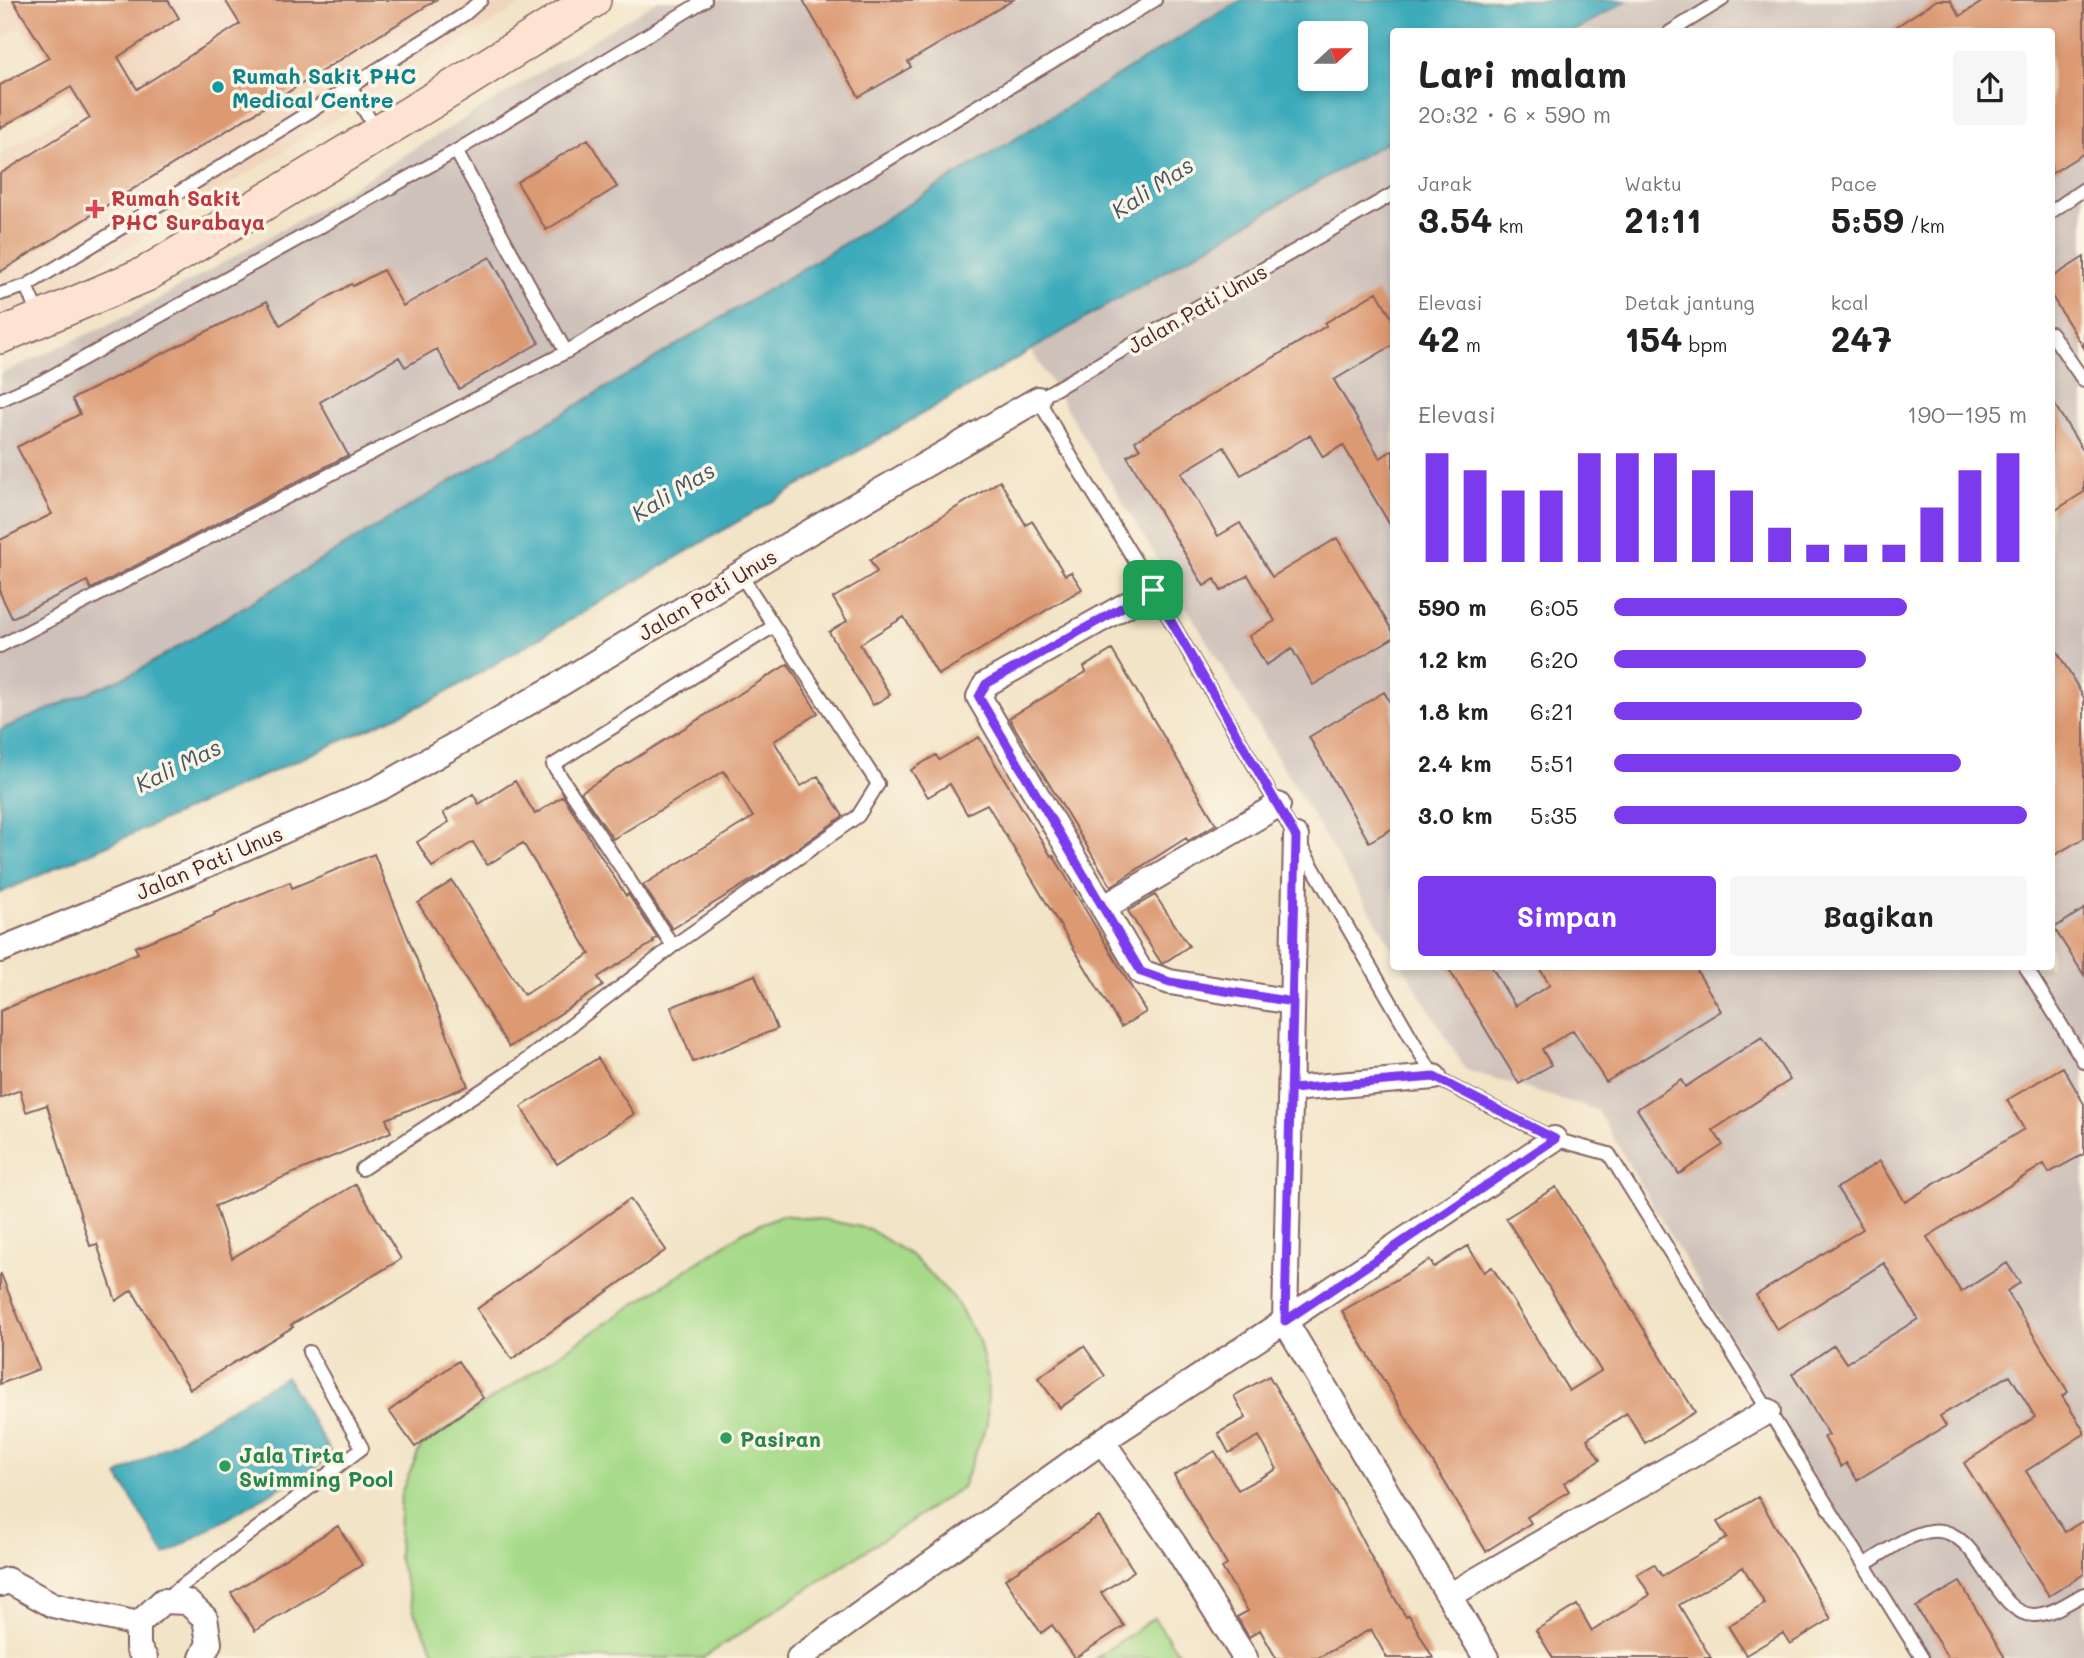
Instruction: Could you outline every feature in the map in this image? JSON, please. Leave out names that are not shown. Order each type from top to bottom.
[{"type":"street","points":[[0,336],[146,274],[593,0]]},
{"type":"street","name":"Jalan Pati Unus","points":[[0,950],[188,873],[380,788],[552,689],[1038,398]]},
{"type":"street","points":[[1153,590],[986,684],[979,697],[1141,972],[1170,982],[1293,1002]]},
{"type":"street","points":[[1103,908],[1278,806]]},
{"type":"street","points":[[1296,837],[1285,1321],[1486,1658]]},
{"type":"street","points":[[1291,1089],[1434,1077]]},
{"type":"street","points":[[799,1658],[1102,1441],[1555,1139]]},
{"type":"street","points":[[1449,1596],[1768,1411]]},
{"type":"street","points":[[1102,1441],[1174,1544],[1245,1658]]},
{"type":"street","points":[[0,1584],[7,1580],[54,1605],[138,1624]]},
{"type":"street","points":[[145,1658],[138,1648],[138,1624],[163,1601],[187,1602],[205,1618],[209,1643],[201,1658]]},
{"type":"lane","points":[[0,294],[26,286],[351,87],[465,14],[481,0]]},
{"type":"lane","points":[[0,400],[43,381],[456,151],[705,0]]},
{"type":"lane","points":[[0,646],[566,352],[1155,0]]},
{"type":"lane","points":[[1676,28],[1722,0]]},
{"type":"lane","points":[[351,87],[377,133]]},
{"type":"lane","points":[[456,151],[566,352]]},
{"type":"lane","points":[[2055,209],[2084,189]]},
{"type":"lane","name":"Jalan Pati Unus","points":[[1038,398],[1390,196]]},
{"type":"lane","points":[[26,286],[40,318]]},
{"type":"lane","points":[[2055,339],[2084,381]]},
{"type":"lane","points":[[1038,398],[1153,590],[1434,1077],[1555,1139],[1609,1154],[1922,1658]]},
{"type":"lane","points":[[362,1169],[520,1065],[673,946],[858,816],[878,784],[740,574]]},
{"type":"lane","points":[[673,946],[553,765],[774,626]]},
{"type":"lane","points":[[2027,970],[2084,1062]]},
{"type":"lane","points":[[163,1601],[362,1448],[309,1352]]},
{"type":"lane","points":[[1864,1565],[1914,1535],[1933,1531],[1948,1532],[1961,1539],[2018,1610],[2032,1615],[2049,1613],[2084,1594]]},
{"type":"shaded area","name":"Rumah Sakit PHC Surabaya","points":[[0,0],[529,0],[104,262],[0,319],[0,154],[73,111],[21,27],[0,39]]},
{"type":"shaded area","points":[[658,0],[1241,0],[136,672],[0,730],[0,374],[132,314],[297,221]]},
{"type":"shaded area","points":[[1628,0],[2084,0],[2084,1658],[1918,1658],[1597,1110],[1466,1070],[1405,970],[2055,970],[2055,28],[1579,28]]},
{"type":"shaded area","points":[[1390,140],[1390,944],[1031,350]]},
{"type":"green space","name":"Pasiran","points":[[781,1215],[827,1220],[869,1229],[912,1256],[954,1298],[979,1341],[988,1378],[987,1424],[962,1487],[703,1658],[438,1658],[415,1614],[398,1557],[401,1493],[421,1446],[745,1231]]},
{"type":"green space","points":[[1154,1618],[1182,1658],[1096,1658]]},
{"type":"water","name":"Kali Mas","points":[[1241,0],[1628,0],[1579,28],[1390,28],[1390,140],[435,699],[0,893],[0,730],[136,672]]},
{"type":"water","name":"Jala Tirta Swimming Pool","points":[[286,1376],[333,1457],[165,1555],[118,1475]]},
{"type":"building","name":"Rumah Sakit PHC Medical Centre","points":[[13,0],[168,0],[179,18],[118,57],[137,89],[240,24],[225,0],[436,0],[0,272],[0,174],[90,118],[71,87],[0,128],[0,85],[49,58]]},
{"type":"building","points":[[803,0],[1013,0],[908,62],[911,67],[859,97]]},
{"type":"building","points":[[1937,0],[1950,0],[1960,16],[1985,0],[2084,0],[2084,153],[2055,171],[2055,28],[1894,28]]},
{"type":"building","points":[[588,139],[617,187],[546,230],[517,182]]},
{"type":"building","points":[[490,257],[539,343],[459,389],[437,349],[405,367],[399,357],[320,402],[348,455],[91,589],[87,581],[12,618],[0,593],[0,540],[52,514],[17,447],[80,414],[72,399],[267,301],[280,325],[351,284],[353,286],[383,270],[403,306]]},
{"type":"building","points":[[2084,257],[2084,348],[2055,301],[2055,275]]},
{"type":"building","points":[[1377,292],[1390,315],[1390,347],[1334,380],[1380,458],[1390,452],[1390,525],[1343,445],[1323,457],[1310,435],[1241,475],[1224,447],[1181,473],[1218,536],[1240,523],[1272,577],[1337,538],[1390,627],[1390,640],[1313,685],[1292,649],[1266,665],[1249,636],[1275,621],[1248,575],[1221,591],[1215,579],[1204,586],[1127,456],[1140,449],[1135,441],[1326,326],[1325,323]]},
{"type":"building","points":[[2055,405],[2084,452],[2084,492],[2055,510]]},
{"type":"building","points":[[1000,481],[1026,525],[1032,521],[1065,575],[1071,572],[1082,589],[938,675],[904,617],[860,644],[890,695],[873,705],[829,632],[847,621],[833,598],[877,572],[870,560]]},
{"type":"building","points":[[2055,648],[2084,698],[2084,838],[2055,855]]},
{"type":"building","points":[[1112,650],[1216,824],[1188,841],[1186,838],[1111,886],[1009,718],[1086,672],[1084,667]]},
{"type":"building","points":[[788,664],[818,713],[774,741],[801,786],[818,776],[843,816],[758,876],[672,929],[643,885],[753,817],[724,771],[613,839],[581,792]]},
{"type":"building","points":[[1384,692],[1390,702],[1390,830],[1369,842],[1309,737]]},
{"type":"building","points":[[979,737],[1146,1012],[1121,1027],[987,804],[967,814],[950,784],[928,797],[911,770],[936,755],[939,760]]},
{"type":"building","points":[[515,781],[535,814],[563,796],[626,896],[628,894],[657,938],[598,977],[603,986],[509,1047],[418,903],[452,881],[524,995],[590,954],[523,843],[487,865],[473,842],[432,867],[417,842],[449,822],[443,813],[473,794],[479,804]]},
{"type":"building","points":[[374,854],[468,1086],[386,1119],[391,1132],[215,1206],[232,1258],[356,1184],[401,1259],[190,1389],[132,1290],[116,1301],[97,1244],[90,1246],[47,1105],[26,1112],[20,1090],[0,1098],[0,1011],[138,953],[135,947],[215,915],[214,913],[290,882],[292,888]]},
{"type":"building","points":[[1155,895],[1189,946],[1162,964],[1128,911]]},
{"type":"building","points":[[2084,909],[2084,975],[2055,930]]},
{"type":"building","points":[[1449,970],[1493,970],[1515,1006],[1550,985],[1541,970],[1696,970],[1721,1011],[1606,1082],[1573,1030],[1542,1049],[1551,1065],[1519,1084]]},
{"type":"building","points":[[755,975],[777,1029],[693,1062],[671,1007]]},
{"type":"building","points":[[1762,1037],[1790,1080],[1713,1130],[1723,1145],[1679,1174],[1637,1109],[1681,1080],[1685,1087]]},
{"type":"building","points":[[598,1058],[634,1114],[557,1164],[521,1107]]},
{"type":"building","points":[[2063,1067],[2084,1104],[2084,1154],[2049,1173],[2044,1164],[1927,1237],[1961,1292],[2007,1263],[2020,1283],[2007,1291],[2068,1392],[2062,1396],[2084,1431],[2084,1434],[2026,1471],[2065,1532],[2084,1520],[2084,1574],[2049,1596],[1964,1463],[2035,1417],[2010,1375],[1940,1416],[1946,1426],[1857,1480],[1846,1463],[1841,1467],[1824,1437],[1829,1435],[1792,1374],[1834,1345],[1846,1363],[1918,1319],[1884,1263],[1777,1330],[1756,1295],[1863,1229],[1837,1188],[1880,1161],[1905,1202],[2024,1129],[2007,1100]]},
{"type":"building","points":[[1556,1187],[1695,1412],[1645,1443],[1627,1413],[1587,1439],[1600,1460],[1564,1483],[1569,1491],[1527,1517],[1531,1523],[1486,1551],[1342,1311],[1430,1260],[1434,1267],[1468,1246],[1484,1272],[1492,1267],[1569,1391],[1601,1371],[1506,1218]]},
{"type":"building","points":[[630,1199],[666,1250],[512,1359],[477,1309]]},
{"type":"building","points":[[0,1275],[39,1369],[0,1384]]},
{"type":"building","points":[[1084,1346],[1105,1376],[1060,1408],[1038,1378]]},
{"type":"building","points":[[458,1361],[483,1398],[415,1447],[389,1411]]},
{"type":"building","points":[[1269,1376],[1344,1505],[1378,1570],[1406,1617],[1409,1615],[1433,1658],[1387,1658],[1371,1629],[1318,1658],[1276,1658],[1260,1630],[1249,1637],[1237,1617],[1248,1611],[1222,1568],[1227,1565],[1174,1475],[1215,1451],[1238,1490],[1277,1469],[1259,1436],[1229,1453],[1218,1433],[1246,1418],[1234,1396]]},
{"type":"building","points":[[1758,1497],[1831,1619],[1790,1644],[1783,1633],[1746,1655],[1728,1626],[1765,1604],[1743,1567],[1679,1605],[1711,1658],[1553,1658],[1536,1630],[1577,1605],[1592,1631],[1650,1595],[1637,1574],[1654,1564],[1662,1576],[1727,1538],[1717,1522]]},
{"type":"building","points":[[1099,1517],[1134,1571],[1101,1593],[1124,1626],[1075,1658],[1052,1625],[1041,1633],[1005,1579]]},
{"type":"building","points":[[338,1526],[362,1565],[255,1631],[231,1593]]},
{"type":"building","points":[[1960,1582],[2005,1658],[1948,1658],[1916,1607]]},
{"type":"place","name":"Rumah Sakit PHC Medical Centre","points":[[218,87]]},
{"type":"place","name":"Rumah Sakit PHC Surabaya","points":[[95,209]]},
{"type":"place","name":"Pasiran","points":[[726,1438]]},
{"type":"place","name":"Jala Tirta Swimming Pool","points":[[225,1466]]},
{"type":"route","points":[[1153,590],[986,684],[979,697],[1141,972],[1170,982],[1293,1002],[1291,1089],[1434,1077],[1555,1139],[1285,1321],[1293,1002],[1296,837],[1153,590]]}]
